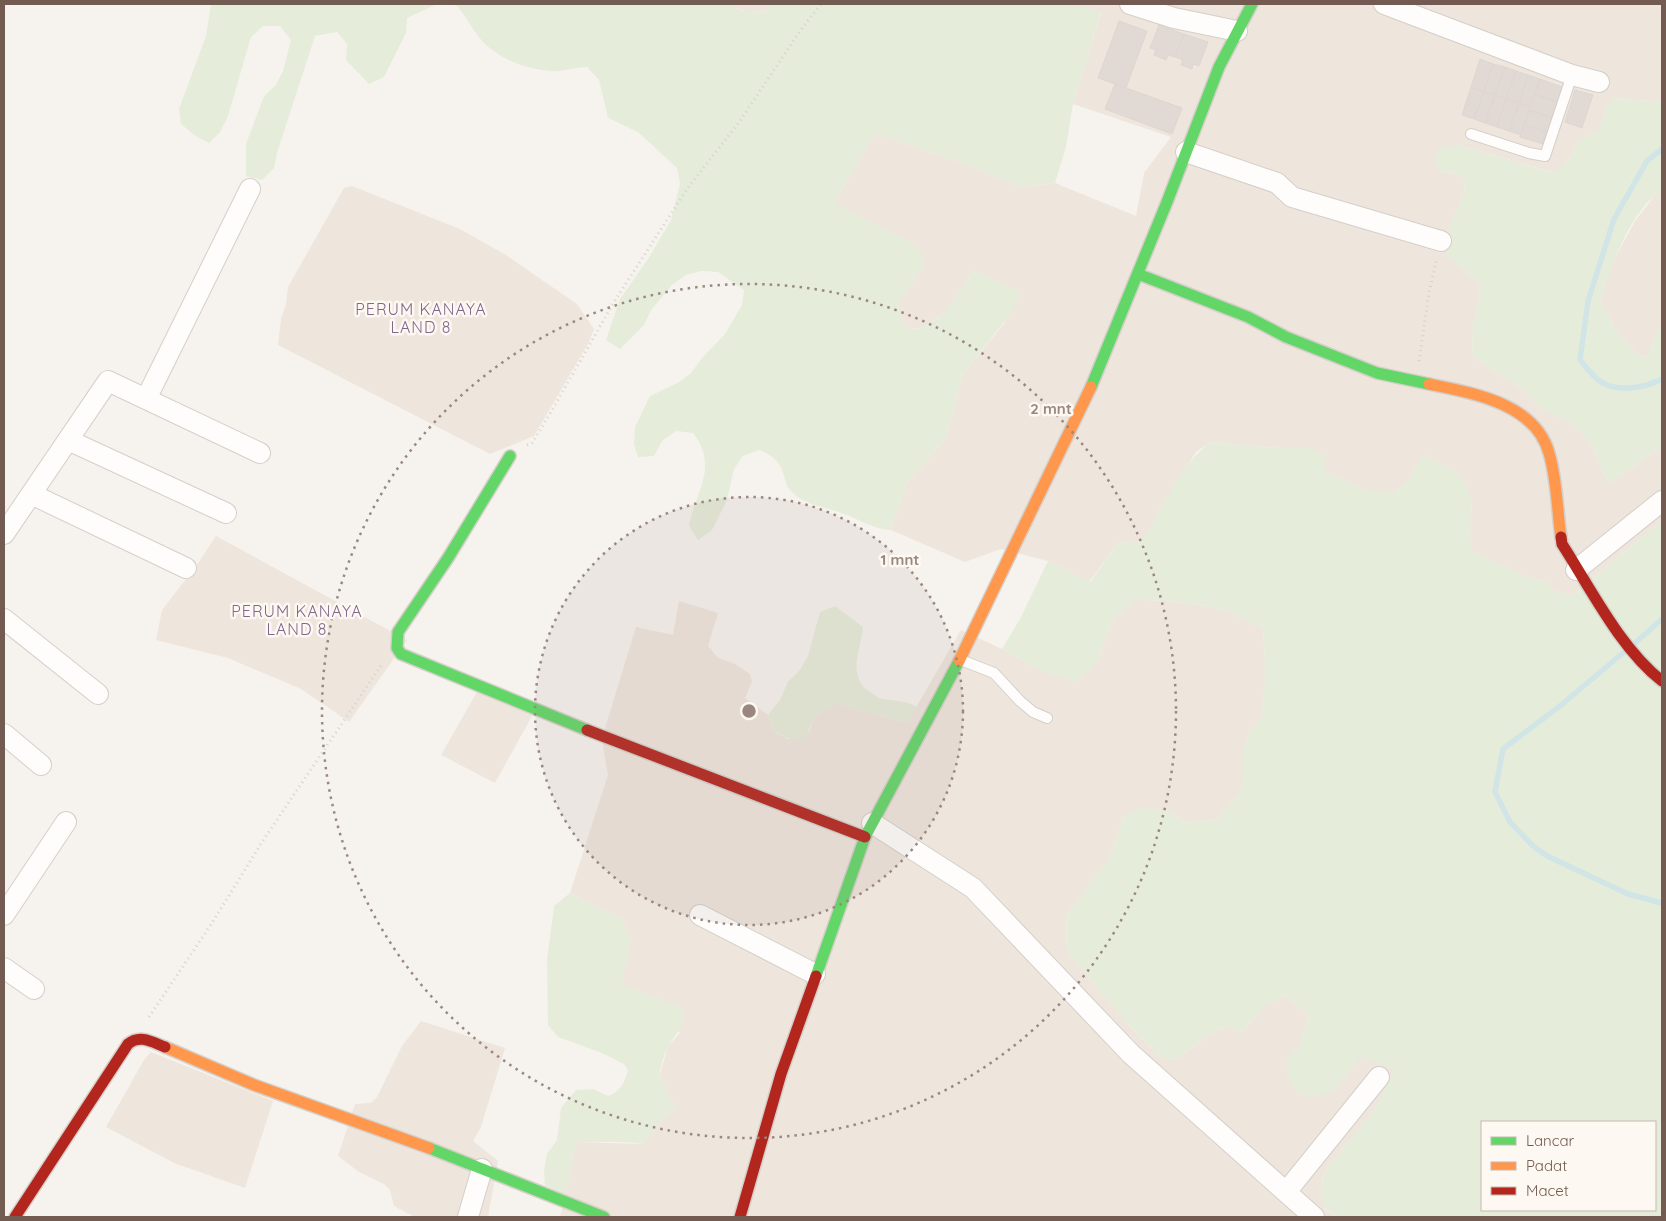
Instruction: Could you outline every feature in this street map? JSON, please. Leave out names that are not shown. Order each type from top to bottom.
[{"type":"street","points":[[1130,4],[1174,18],[1237,31]]},
{"type":"street","points":[[740,1217],[781,1074],[815,974],[869,830],[960,660],[1086,399],[1138,274],[1219,67],[1252,4]]},
{"type":"street","points":[[1384,4],[1572,74],[1599,82]]},
{"type":"street","points":[[1186,152],[1277,184],[1292,197],[1441,241]]},
{"type":"street","points":[[146,399],[250,189]]},
{"type":"street","points":[[1138,274],[1248,317],[1286,337],[1337,358],[1377,372],[1484,396],[1532,421],[1549,452],[1562,544],[1576,570],[1622,637],[1648,670],[1662,681]]},
{"type":"street","points":[[4,534],[108,381],[260,454]]},
{"type":"street","points":[[68,440],[226,513]]},
{"type":"street","points":[[510,456],[448,558],[398,632],[397,648],[401,654],[610,738],[869,830],[973,888],[1131,1054],[1286,1192],[1307,1215]]},
{"type":"street","points":[[31,494],[186,568]]},
{"type":"street","points":[[1576,570],[1662,501]]},
{"type":"street","points":[[4,619],[98,694]]},
{"type":"street","points":[[4,734],[41,765]]},
{"type":"street","points":[[4,915],[66,822]]},
{"type":"street","points":[[700,914],[815,974]]},
{"type":"street","points":[[4,968],[34,989]]},
{"type":"street","points":[[15,1217],[128,1044],[139,1038],[152,1041],[254,1085],[604,1217]]},
{"type":"street","points":[[1286,1192],[1379,1077]]},
{"type":"street","points":[[468,1217],[482,1170]]},
{"type":"lane","points":[[1471,134],[1529,153],[1545,156],[1572,74]]},
{"type":"lane","points":[[960,660],[994,673],[1005,682],[1020,701],[1033,712],[1047,718]]},
{"type":"path","points":[[510,456],[532,442],[614,302],[687,189],[740,121],[800,31],[821,4]]},
{"type":"path","points":[[1416,381],[1429,293],[1441,241]]},
{"type":"path","points":[[139,1038],[146,1022],[262,842],[383,662],[397,648]]},
{"type":"shaded area","points":[[729,4],[771,4],[767,11],[748,12],[732,7]]},
{"type":"shaded area","points":[[1072,4],[1662,4],[1662,102],[1613,98],[1604,112],[1601,128],[1579,142],[1570,158],[1555,173],[1459,145],[1440,171],[1457,174],[1465,179],[1464,194],[1447,233],[1447,256],[1481,284],[1472,335],[1473,357],[1524,390],[1542,409],[1575,425],[1592,446],[1605,476],[1611,483],[1662,445],[1662,521],[1571,596],[1554,590],[1542,580],[1525,576],[1472,552],[1469,535],[1472,503],[1424,454],[1407,482],[1394,493],[1363,489],[1326,472],[1310,448],[1278,448],[1211,442],[1196,452],[1155,518],[1149,533],[1136,543],[1119,542],[1089,582],[1048,561],[1001,549],[965,562],[891,530],[907,482],[946,438],[963,374],[1005,322],[974,270],[950,308],[923,328],[907,329],[902,322],[898,303],[924,264],[834,203],[875,133],[962,163],[1022,187],[1055,183],[1136,216],[1144,173],[1171,137],[1073,104],[1101,13]]},
{"type":"shaded area","points":[[352,186],[460,229],[506,255],[577,304],[594,329],[589,342],[534,436],[490,454],[278,345],[288,287],[344,188]]},
{"type":"shaded area","points":[[1662,190],[1662,324],[1648,355],[1640,357],[1620,337],[1600,301],[1612,263],[1635,221],[1655,195]]},
{"type":"shaded area","points":[[216,536],[407,640],[349,722],[301,689],[228,658],[156,640],[162,610],[196,566]]},
{"type":"shaded area","points":[[1135,599],[1189,603],[1229,611],[1263,629],[1266,673],[1261,720],[1250,732],[1244,747],[1244,778],[1241,793],[1218,819],[1185,823],[1171,813],[1124,816],[1109,860],[1066,915],[1067,951],[1127,1023],[1161,1058],[1177,1059],[1211,1033],[1227,1026],[1242,1032],[1265,1006],[1284,995],[1309,1014],[1300,1046],[1332,1093],[1361,1055],[1396,1070],[1374,1111],[1329,1165],[1322,1179],[1325,1210],[1339,1217],[560,1217],[576,1142],[642,1144],[675,1106],[659,1077],[668,1046],[680,1033],[621,984],[631,941],[622,918],[606,912],[570,893],[608,775],[603,746],[606,725],[636,627],[673,635],[679,601],[718,613],[708,646],[718,658],[735,664],[750,674],[752,682],[745,698],[768,715],[773,731],[788,739],[809,731],[815,716],[835,703],[907,723],[961,630],[1002,649],[1042,671],[1098,661],[1112,620]]},
{"type":"shaded area","points":[[482,683],[537,707],[495,783],[441,755]]},
{"type":"shaded area","points":[[421,1021],[505,1048],[481,1127],[473,1141],[498,1161],[488,1217],[415,1217],[394,1206],[390,1190],[384,1184],[359,1172],[338,1156],[355,1104],[371,1103],[377,1097],[402,1046]]},
{"type":"shaded area","points":[[151,1052],[273,1101],[245,1188],[174,1163],[106,1127],[144,1060]]},
{"type":"green space","points":[[211,4],[437,4],[407,18],[406,33],[384,77],[369,84],[346,60],[347,44],[337,32],[315,36],[277,153],[274,168],[262,180],[246,176],[246,144],[264,96],[276,85],[283,71],[291,40],[280,26],[263,26],[251,37],[228,116],[220,132],[209,143],[194,135],[181,124],[179,109],[206,36]]},
{"type":"green space","points":[[449,4],[729,4],[737,9],[752,12],[767,11],[771,4],[1072,4],[1101,12],[1073,104],[1066,147],[1055,183],[1022,187],[962,163],[875,133],[834,203],[910,242],[922,254],[924,264],[898,303],[902,322],[907,329],[918,328],[938,317],[955,299],[974,270],[1019,292],[1015,308],[963,374],[946,438],[907,482],[891,530],[873,526],[801,499],[788,488],[776,460],[759,450],[743,456],[734,469],[727,500],[712,530],[698,540],[689,526],[705,468],[701,445],[693,433],[676,431],[662,441],[654,456],[638,457],[634,444],[635,427],[650,396],[679,382],[691,373],[702,358],[725,334],[742,305],[744,290],[718,272],[702,271],[686,275],[672,285],[651,310],[644,325],[620,349],[606,340],[620,299],[648,259],[671,220],[680,184],[677,168],[638,132],[608,118],[599,80],[587,67],[552,71],[530,68],[509,60],[499,55],[482,41],[457,6]]},
{"type":"green space","points":[[1613,98],[1662,102],[1662,190],[1640,211],[1631,225],[1616,256],[1600,301],[1620,337],[1640,357],[1648,355],[1662,324],[1662,445],[1611,483],[1605,476],[1592,446],[1575,425],[1542,409],[1524,390],[1473,357],[1472,335],[1481,284],[1447,256],[1447,233],[1464,194],[1465,179],[1457,174],[1440,171],[1436,159],[1440,148],[1459,145],[1554,173],[1570,158],[1579,142],[1600,128],[1604,112]]},
{"type":"green space","points":[[1211,442],[1278,448],[1310,448],[1326,456],[1326,472],[1363,489],[1394,493],[1407,482],[1424,454],[1457,474],[1467,487],[1472,503],[1469,535],[1473,552],[1525,576],[1542,580],[1554,590],[1571,596],[1662,521],[1662,1217],[1339,1217],[1326,1210],[1320,1195],[1322,1180],[1329,1165],[1374,1111],[1395,1070],[1361,1056],[1332,1093],[1305,1097],[1295,1089],[1289,1080],[1287,1057],[1300,1046],[1309,1014],[1284,995],[1265,1006],[1242,1032],[1227,1026],[1211,1033],[1177,1059],[1161,1058],[1127,1023],[1067,951],[1066,915],[1109,860],[1124,816],[1138,808],[1155,809],[1171,813],[1185,823],[1218,819],[1241,793],[1244,778],[1244,747],[1250,732],[1261,719],[1266,673],[1263,629],[1229,611],[1189,603],[1136,599],[1112,620],[1098,661],[1077,682],[1042,671],[1002,649],[1020,619],[1048,561],[1090,582],[1119,542],[1136,543],[1141,539],[1181,475],[1195,457]]},
{"type":"green space","points":[[835,606],[863,627],[857,670],[858,678],[863,686],[879,698],[905,702],[917,707],[907,723],[835,703],[815,716],[804,739],[795,740],[788,738],[773,731],[768,715],[780,700],[788,682],[800,670],[808,656],[820,612]]},
{"type":"green space","points":[[570,893],[606,912],[622,918],[631,941],[622,984],[682,1008],[683,1015],[680,1029],[671,1041],[665,1054],[659,1077],[675,1106],[642,1144],[576,1142],[565,1195],[545,1185],[544,1170],[547,1154],[557,1140],[561,1108],[576,1090],[593,1089],[608,1096],[616,1092],[625,1079],[628,1070],[624,1064],[602,1053],[558,1037],[548,1025],[547,960],[554,906]]},
{"type":"building","points":[[1119,21],[1147,31],[1126,88],[1098,78]]},
{"type":"building","points":[[1159,25],[1184,34],[1175,57],[1168,55],[1166,60],[1154,55],[1156,50],[1150,48]]},
{"type":"building","points":[[1184,34],[1208,42],[1199,66],[1193,64],[1192,69],[1181,65],[1183,60],[1175,57]]},
{"type":"building","points":[[1480,59],[1493,64],[1484,92],[1471,87]]},
{"type":"building","points":[[1493,64],[1505,67],[1495,95],[1484,92]]},
{"type":"building","points":[[1505,67],[1516,71],[1506,99],[1495,95]]},
{"type":"building","points":[[1516,71],[1528,75],[1519,103],[1506,99]]},
{"type":"building","points":[[1528,75],[1540,79],[1530,107],[1519,103]]},
{"type":"building","points":[[1540,79],[1562,87],[1557,102],[1535,94]]},
{"type":"building","points":[[1115,84],[1182,108],[1172,134],[1105,109]]},
{"type":"building","points":[[1471,87],[1484,92],[1474,119],[1462,115]]},
{"type":"building","points":[[1575,90],[1593,95],[1582,128],[1565,122]]},
{"type":"building","points":[[1484,92],[1495,95],[1485,123],[1474,119]]},
{"type":"building","points":[[1535,94],[1557,102],[1552,118],[1529,110]]},
{"type":"building","points":[[1495,95],[1506,99],[1497,127],[1485,123]]},
{"type":"building","points":[[1506,99],[1519,103],[1509,131],[1497,127]]},
{"type":"building","points":[[1519,103],[1530,107],[1521,135],[1509,131]]},
{"type":"building","points":[[1529,110],[1552,118],[1547,132],[1524,125]]},
{"type":"building","points":[[1524,125],[1547,132],[1543,144],[1520,137]]},
{"type":"waterway","points":[[1662,149],[1647,161],[1614,219],[1588,301],[1580,360],[1598,380],[1619,388],[1634,388],[1662,379]]},
{"type":"waterway","points":[[1635,643],[1662,619]]},
{"type":"waterway","points":[[1624,652],[1560,706],[1503,749],[1495,792],[1510,822],[1533,846],[1547,856],[1628,894],[1662,903]]},
{"type":"traffic: fast","points":[[1091,387],[1167,202],[1219,67],[1252,4]]},
{"type":"traffic: fast","points":[[1138,274],[1248,317],[1286,337],[1377,373],[1429,384]]},
{"type":"traffic: fast","points":[[510,456],[448,558],[398,632],[397,648],[401,654],[587,730]]},
{"type":"traffic: fast","points":[[816,976],[865,837],[959,661]]},
{"type":"traffic: fast","points":[[429,1148],[604,1217]]},
{"type":"traffic: slow","points":[[1429,384],[1500,403],[1530,422],[1542,436],[1552,463],[1561,537]]},
{"type":"traffic: slow","points":[[959,661],[1091,387]]},
{"type":"traffic: slow","points":[[165,1047],[254,1085],[429,1148]]},
{"type":"traffic: jam","points":[[1561,537],[1562,544],[1607,617],[1633,652],[1662,681]]},
{"type":"traffic: jam","points":[[587,730],[865,837]]},
{"type":"traffic: jam","points":[[740,1217],[781,1074],[816,976]]},
{"type":"traffic: jam","points":[[15,1217],[128,1044],[142,1039],[165,1047]]},
{"type":"district","name":"PERUM KANAYA LAND 8","points":[[421,318]]},
{"type":"district","name":"PERUM KANAYA LAND 8","points":[[297,620]]}]
